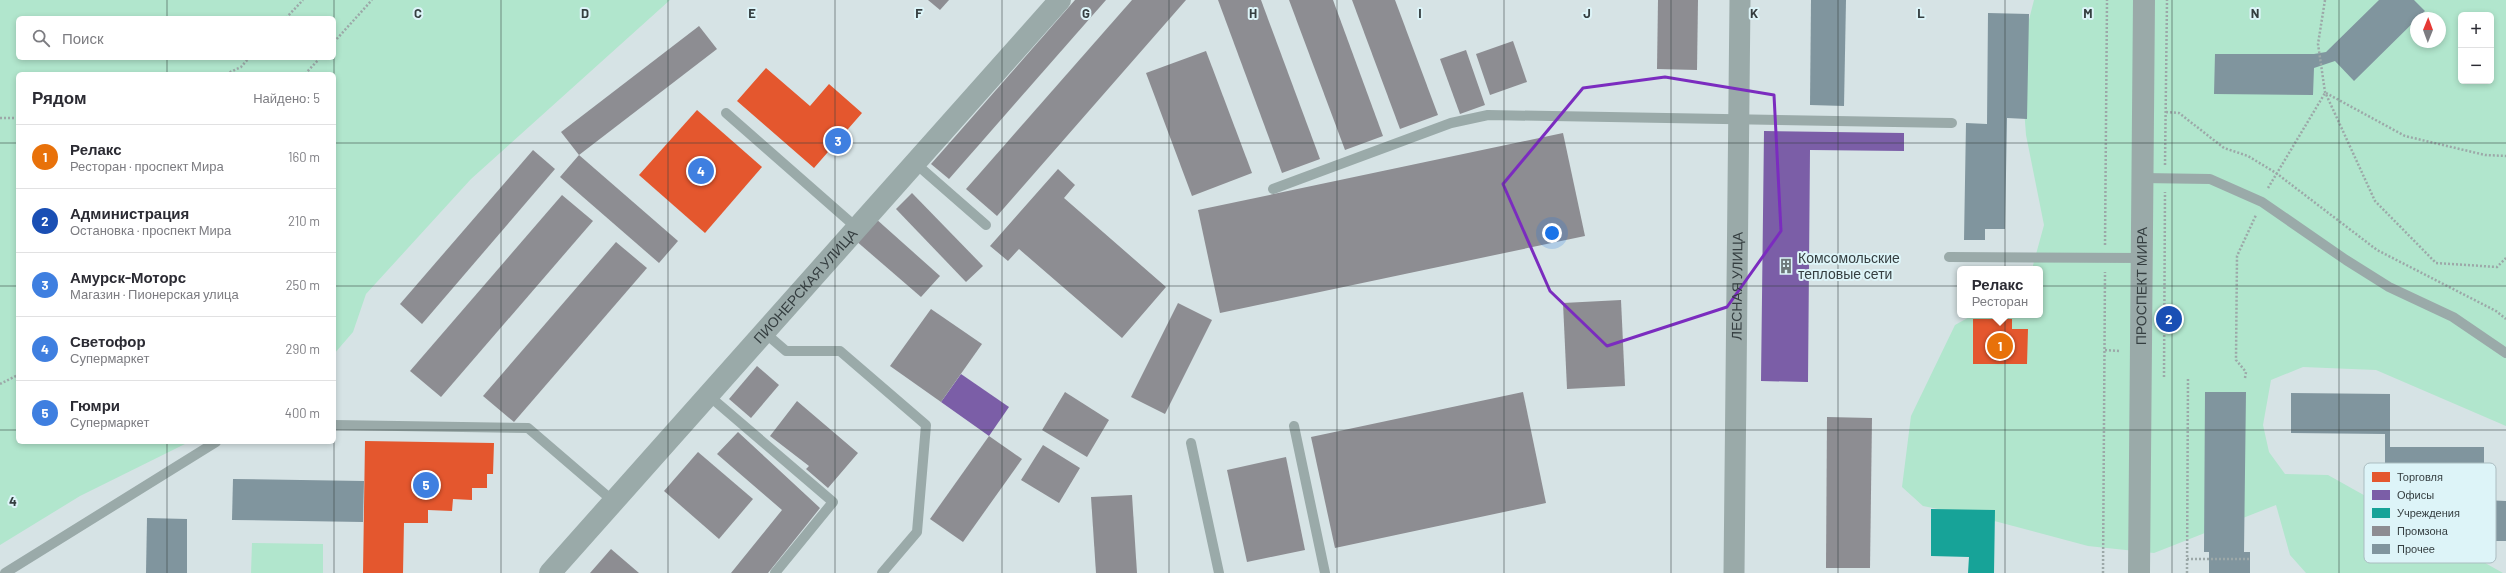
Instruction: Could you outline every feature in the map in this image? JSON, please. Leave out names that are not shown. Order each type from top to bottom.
[{"type":"street","name":"ПИОНЕРСКАЯ УЛИЦА","points":[[550,573],[1060,0]]},
{"type":"street","name":"ЛЕСНАЯ УЛИЦА","points":[[1734,573],[1740,0]]},
{"type":"street","name":"ПРОСПЕКТ МИРА","points":[[2139,573],[2144,0]]},
{"type":"lane","points":[[726,113],[857,228]]},
{"type":"lane","points":[[1273,189],[1451,123],[1488,115],[1952,123]]},
{"type":"lane","points":[[915,163],[986,225]]},
{"type":"lane","points":[[2142,178],[2210,179],[2262,202],[2352,264],[2389,287],[2454,317],[2506,353]]},
{"type":"lane","points":[[1949,257],[2142,258]]},
{"type":"lane","points":[[764,332],[786,351],[840,351],[926,425],[917,532],[882,573]]},
{"type":"lane","points":[[708,395],[833,502],[775,573]]},
{"type":"lane","points":[[336,425],[528,428],[613,501]]},
{"type":"lane","points":[[1294,426],[1326,573]]},
{"type":"lane","points":[[1192,443],[1219,573]]},
{"type":"lane","points":[[4,573],[213,444]]},
{"type":"path","points":[[288,16],[303,0]]},
{"type":"path","points":[[336,40],[372,0]]},
{"type":"path","points":[[2103,573],[2107,0]]},
{"type":"path","points":[[2166,152],[2167,0]]},
{"type":"path","points":[[2325,0],[2318,44],[2325,92],[2375,201],[2436,263],[2497,267],[2506,258]]},
{"type":"path","points":[[230,72],[241,67],[247,60]]},
{"type":"path","points":[[307,72],[318,60]]},
{"type":"path","points":[[2325,92],[2405,136],[2485,155],[2506,156]]},
{"type":"path","points":[[2273,178],[2325,92]]},
{"type":"path","points":[[2166,112],[2179,113],[2224,148],[2248,156],[2276,174],[2377,250],[2496,311],[2506,319]]},
{"type":"path","points":[[0,118],[16,118]]},
{"type":"path","points":[[2164,377],[2165,179]]},
{"type":"path","points":[[2237,256],[2236,360],[2246,372],[2245,378]]},
{"type":"path","points":[[0,384],[16,376]]},
{"type":"path","points":[[2187,573],[2188,378]]},
{"type":"path","points":[[2187,559],[2250,560]]},
{"type":"highlighted area","points":[[1665,77],[1774,95],[1781,231],[1727,307],[1607,346],[1550,291],[1503,184],[1583,88]]},
{"type":"green space","points":[[0,0],[670,0],[471,179],[366,294],[353,332],[336,352],[336,72],[16,72],[16,444],[185,444],[80,496],[0,545]]},
{"type":"green space","points":[[2034,0],[2506,0],[2506,426],[2376,370],[2303,367],[2271,380],[2263,425],[2269,452],[2285,474],[2328,475],[2364,495],[2364,563],[2485,563],[2503,573],[2306,573],[2290,555],[2276,505],[2154,553],[2088,546],[1983,518],[1923,506],[1902,487],[1911,416],[1955,325],[1968,318],[2043,318],[2043,266],[2033,266],[2044,225],[2026,135],[2020,55]]},
{"type":"green space","points":[[252,543],[323,544],[323,573],[251,573]]},
{"type":"building: Торговля","points":[[766,68],[810,106],[829,84],[862,113],[814,168],[737,101]]},
{"type":"building: Торговля","points":[[697,110],[762,167],[705,233],[639,175]]},
{"type":"building: Торговля","points":[[1973,319],[2012,319],[2012,329],[2028,329],[2027,364],[1973,364]]},
{"type":"building: Торговля","points":[[365,441],[494,443],[493,474],[487,474],[487,488],[472,488],[472,500],[453,499],[452,511],[428,510],[428,523],[404,523],[403,573],[363,573]]},
{"type":"building: Офисы","name":"Комсомольские тепловые сети","points":[[1764,131],[1904,133],[1904,151],[1810,150],[1808,382],[1761,381]]},
{"type":"building: Офисы","points":[[961,374],[1009,407],[989,436],[941,402]]},
{"type":"building: Учреждения","points":[[1931,509],[1995,510],[1994,573],[1968,573],[1969,557],[1931,556]]},
{"type":"building: Промзона","points":[[928,0],[949,0],[940,10]]},
{"type":"building: Промзона","points":[[1075,0],[1106,0],[949,179],[931,164]]},
{"type":"building: Промзона","points":[[1132,0],[1186,0],[997,216],[966,189]]},
{"type":"building: Промзона","points":[[1218,0],[1261,0],[1320,159],[1282,173]]},
{"type":"building: Промзона","points":[[1289,0],[1333,0],[1383,136],[1345,150]]},
{"type":"building: Промзона","points":[[1352,0],[1395,0],[1438,115],[1400,129]]},
{"type":"building: Промзона","points":[[1658,0],[1698,0],[1697,70],[1657,69]]},
{"type":"building: Промзона","points":[[699,26],[717,49],[579,155],[561,132]]},
{"type":"building: Промзона","points":[[1513,41],[1527,82],[1490,95],[1476,54]]},
{"type":"building: Промзона","points":[[1466,50],[1485,105],[1460,114],[1440,59]]},
{"type":"building: Промзона","points":[[1206,51],[1252,173],[1192,196],[1146,73]]},
{"type":"building: Промзона","points":[[1563,133],[1585,236],[1220,313],[1198,210]]},
{"type":"building: Промзона","points":[[533,150],[555,169],[422,324],[400,304]]},
{"type":"building: Промзона","points":[[579,155],[678,241],[659,263],[560,177]]},
{"type":"building: Промзона","points":[[1058,169],[1075,185],[1064,198],[1166,287],[1122,338],[1019,249],[1008,261],[990,246]]},
{"type":"building: Промзона","points":[[912,193],[983,266],[966,282],[896,209]]},
{"type":"building: Промзона","points":[[562,195],[593,221],[441,397],[410,371]]},
{"type":"building: Промзона","points":[[875,218],[940,276],[921,297],[855,240]]},
{"type":"building: Промзона","points":[[616,242],[647,268],[514,422],[483,396]]},
{"type":"building: Промзона","points":[[1621,300],[1625,386],[1567,389],[1563,303]]},
{"type":"building: Промзона","points":[[1178,303],[1212,320],[1165,414],[1131,397]]},
{"type":"building: Промзона","points":[[931,309],[982,344],[941,402],[890,366]]},
{"type":"building: Промзона","points":[[757,366],[779,385],[751,418],[729,399]]},
{"type":"building: Промзона","points":[[1065,392],[1109,420],[1087,457],[1042,430]]},
{"type":"building: Промзона","points":[[1523,392],[1546,503],[1335,548],[1311,437]]},
{"type":"building: Промзона","points":[[797,401],[858,453],[828,488],[806,469],[809,466],[770,436]]},
{"type":"building: Промзона","points":[[1827,417],[1872,418],[1870,568],[1826,568]]},
{"type":"building: Промзона","points":[[738,432],[820,508],[768,573],[731,573],[782,510],[717,454]]},
{"type":"building: Промзона","points":[[989,436],[1022,459],[963,542],[930,519]]},
{"type":"building: Промзона","points":[[1043,445],[1080,468],[1059,503],[1021,480]]},
{"type":"building: Промзона","points":[[698,452],[753,499],[719,539],[664,491]]},
{"type":"building: Промзона","points":[[1286,457],[1305,550],[1247,562],[1227,470]]},
{"type":"building: Промзона","points":[[1132,495],[1137,573],[1096,573],[1091,497]]},
{"type":"building: Промзона","points":[[611,549],[639,573],[590,573]]},
{"type":"building: Прочее","points":[[1811,0],[1846,0],[1844,106],[1810,105]]},
{"type":"building: Прочее","points":[[2379,0],[2414,0],[2425,11],[2410,12],[2410,26],[2354,81],[2335,61],[2314,68],[2313,95],[2214,94],[2215,54],[2314,54],[2326,52]]},
{"type":"building: Прочее","points":[[1988,13],[2029,14],[2027,119],[2007,118],[2005,229],[1985,229],[1985,240],[1964,240],[1966,123],[1987,124]]},
{"type":"building: Прочее","points":[[2205,392],[2246,392],[2244,552],[2250,552],[2250,573],[2209,573],[2209,552],[2204,552]]},
{"type":"building: Прочее","points":[[2291,393],[2390,394],[2390,447],[2484,447],[2484,463],[2385,463],[2385,434],[2291,433]]},
{"type":"building: Прочее","points":[[233,479],[364,481],[363,522],[232,520]]},
{"type":"building: Прочее","points":[[2496,501],[2506,501],[2506,541],[2496,541]]},
{"type":"building: Прочее","points":[[147,518],[187,519],[187,573],[146,573]]},
{"type":"place","name":"Амурск-Моторс","points":[[838,141]]},
{"type":"place","name":"Светофор","points":[[701,171]]},
{"type":"place","name":"Комсомольские тепловые сети","points":[[1786,266]]},
{"type":"place","name":"Администрация","points":[[2169,319]]},
{"type":"place","name":"Релакс","points":[[2000,346]]},
{"type":"place","name":"Гюмри","points":[[426,485]]}]
